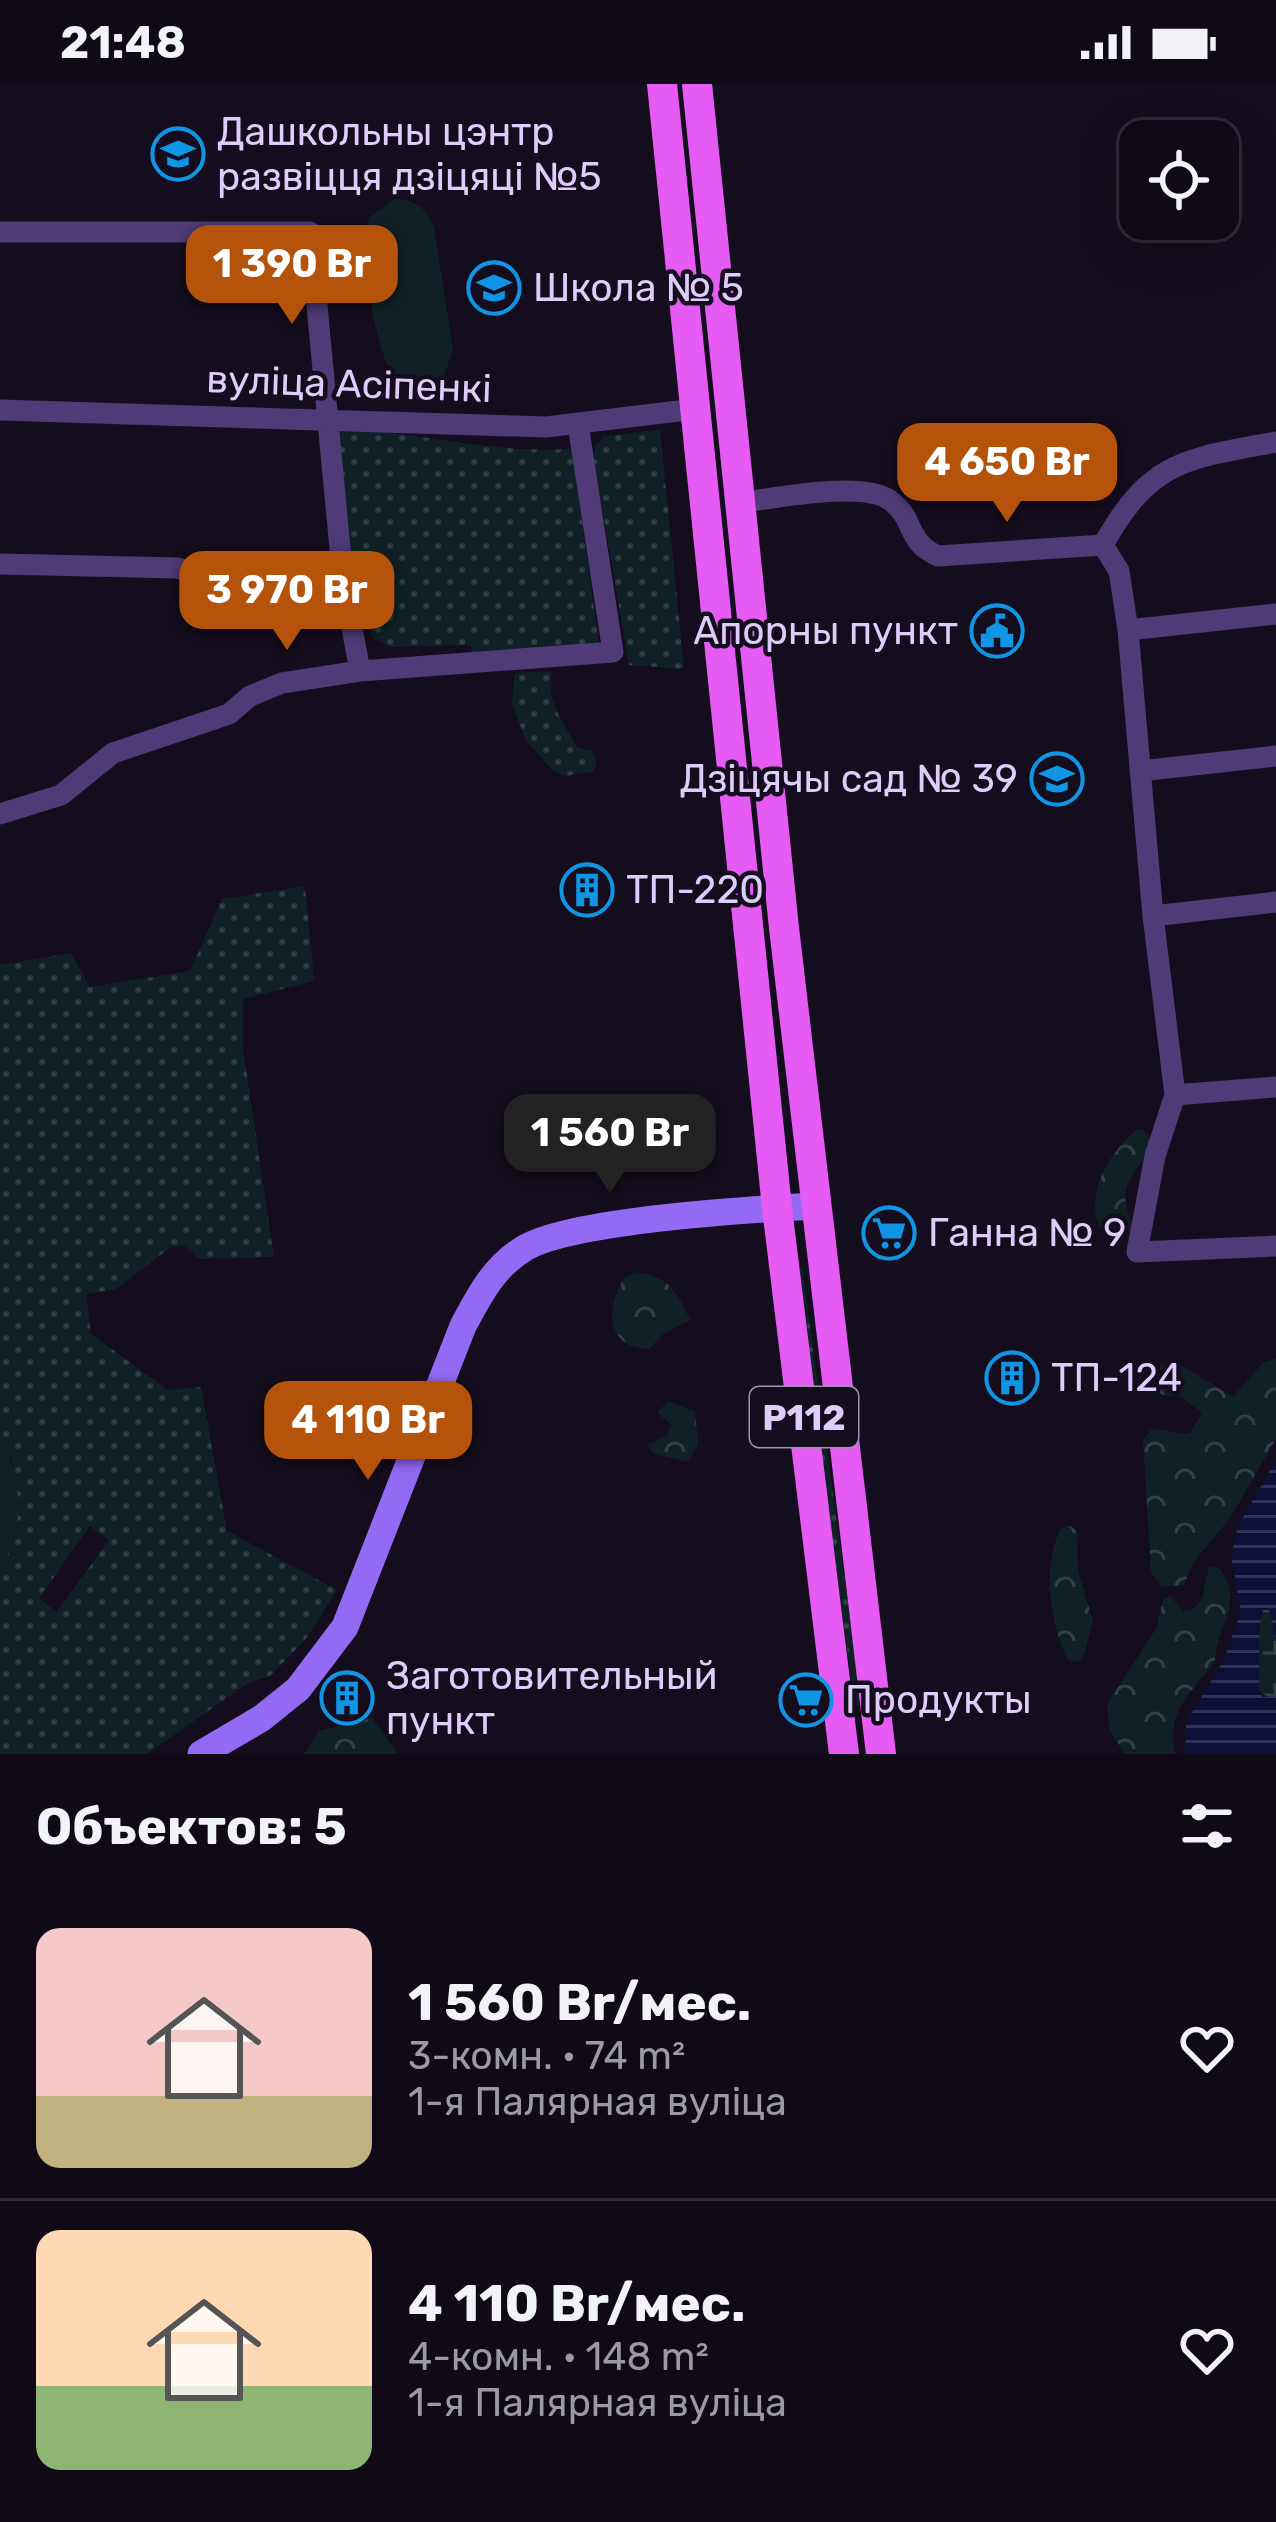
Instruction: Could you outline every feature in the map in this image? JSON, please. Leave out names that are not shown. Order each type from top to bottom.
[{"type":"main road","name":"Р112","points":[[662,84],[777,1208],[842,1739]]},
{"type":"main road","name":"Р112","points":[[697,84],[816,1206],[881,1754]]},
{"type":"main road","points":[[726,719],[762,714]]},
{"type":"main road","points":[[842,1739],[876,1720]]},
{"type":"street","points":[[0,232],[310,232],[343,580],[360,670]]},
{"type":"street","points":[[678,238],[712,235]]},
{"type":"street","name":"вуліца Асіпенкі","points":[[0,410],[578,424],[695,409]]},
{"type":"street","points":[[0,814],[61,795],[113,753],[229,714],[250,697],[282,683],[360,670],[613,652],[578,424]]},
{"type":"street","points":[[1102,545],[1116,521],[1166,466],[1276,442]]},
{"type":"street","points":[[740,503],[879,494],[895,503],[916,546],[938,556],[1102,545]]},
{"type":"street","points":[[1102,545],[1119,571],[1128,629],[1153,916],[1175,1095],[1135,1245],[1142,1255],[1276,1246]]},
{"type":"street","points":[[0,564],[177,568],[255,590],[343,580]]},
{"type":"street","points":[[1128,629],[1276,614]]},
{"type":"street","points":[[1140,771],[1276,756]]},
{"type":"street","points":[[1153,916],[1276,902]]},
{"type":"street","points":[[1175,1095],[1276,1087]]},
{"type":"street","points":[[201,1754],[262,1718],[298,1688],[345,1627],[463,1326],[484,1286],[508,1259],[555,1236],[816,1206]]},
{"type":"green space","points":[[394,199],[419,206],[434,227],[453,349],[443,379],[425,389],[394,380],[371,301],[369,218]]},
{"type":"green space","points":[[660,430],[684,669],[629,665],[594,460],[595,446],[604,436]]},
{"type":"green space","points":[[339,432],[514,449],[572,449],[599,643],[473,655],[470,645],[393,647],[374,639],[356,590],[347,538]]},
{"type":"green space","points":[[552,671],[551,693],[557,711],[577,747],[592,751],[597,764],[592,772],[565,776],[552,770],[525,739],[512,703],[515,673]]},
{"type":"green space","points":[[305,886],[314,981],[243,999],[243,1049],[274,1257],[199,1259],[185,1246],[171,1247],[116,1289],[86,1294],[91,1334],[168,1390],[201,1387],[227,1531],[337,1590],[305,1640],[270,1676],[248,1683],[147,1754],[0,1754],[0,1570],[19,1509],[12,1460],[0,1436],[0,965],[71,953],[90,987],[190,971],[222,899]],"holes":[[[90,1526],[109,1540],[57,1612],[39,1598]]]},
{"type":"green space","points":[[1137,1130],[1145,1130],[1153,1144],[1126,1190],[1132,1225],[1128,1235],[1107,1240],[1095,1211],[1100,1181],[1115,1153]]},
{"type":"green space","points":[[795,1268],[802,1268],[862,1705],[855,1706]]},
{"type":"green space","points":[[636,1272],[670,1287],[690,1320],[663,1334],[649,1349],[624,1342],[613,1325],[618,1290],[624,1278]]},
{"type":"green space","points":[[1276,1359],[1276,1439],[1230,1518],[1193,1563],[1184,1585],[1162,1587],[1151,1572],[1143,1440],[1152,1429],[1189,1434],[1202,1413],[1182,1397],[1149,1393],[1138,1380],[1143,1369],[1176,1362],[1233,1397],[1264,1362]]},
{"type":"green space","points":[[668,1401],[695,1411],[698,1444],[688,1462],[654,1454],[647,1444],[667,1436],[671,1424],[657,1413]]},
{"type":"green space","points":[[0,1436],[13,1469],[18,1503],[14,1537],[0,1570]]},
{"type":"green space","points":[[1062,1527],[1077,1531],[1078,1570],[1093,1621],[1083,1658],[1075,1662],[1067,1659],[1061,1644],[1050,1593],[1055,1542]]},
{"type":"green space","points":[[1210,1567],[1218,1567],[1226,1580],[1230,1602],[1215,1660],[1177,1713],[1175,1754],[1125,1754],[1110,1731],[1107,1704],[1156,1629],[1163,1600],[1170,1596],[1183,1611],[1197,1606]]},
{"type":"green space","points":[[1262,1610],[1269,1610],[1276,1638],[1276,1696],[1271,1700],[1258,1690]]},
{"type":"green space","points":[[372,1718],[398,1754],[304,1754],[319,1731]]},
{"type":"shaded area","points":[[1276,1460],[1276,1638],[1269,1610],[1263,1610],[1258,1691],[1263,1697],[1276,1696],[1276,1754],[1185,1754],[1186,1722],[1224,1660],[1241,1611],[1231,1555],[1238,1526]]},
{"type":"place","name":"Дашкольны цэнтр развіцця дзіцяці №5","points":[[178,154]]},
{"type":"place","name":"Школа № 5","points":[[494,288]]},
{"type":"place","name":"Апорны пункт","points":[[997,631]]},
{"type":"place","name":"Дзіцячы сад № 39","points":[[1057,779]]},
{"type":"place","name":"ТП-220","points":[[587,890]]},
{"type":"place","name":"Ганна № 9","points":[[889,1233]]},
{"type":"place","name":"ТП-124","points":[[1012,1378]]},
{"type":"place","name":"Заготовительный пункт","points":[[347,1698]]},
{"type":"place","name":"Продукты","points":[[806,1700]]}]
